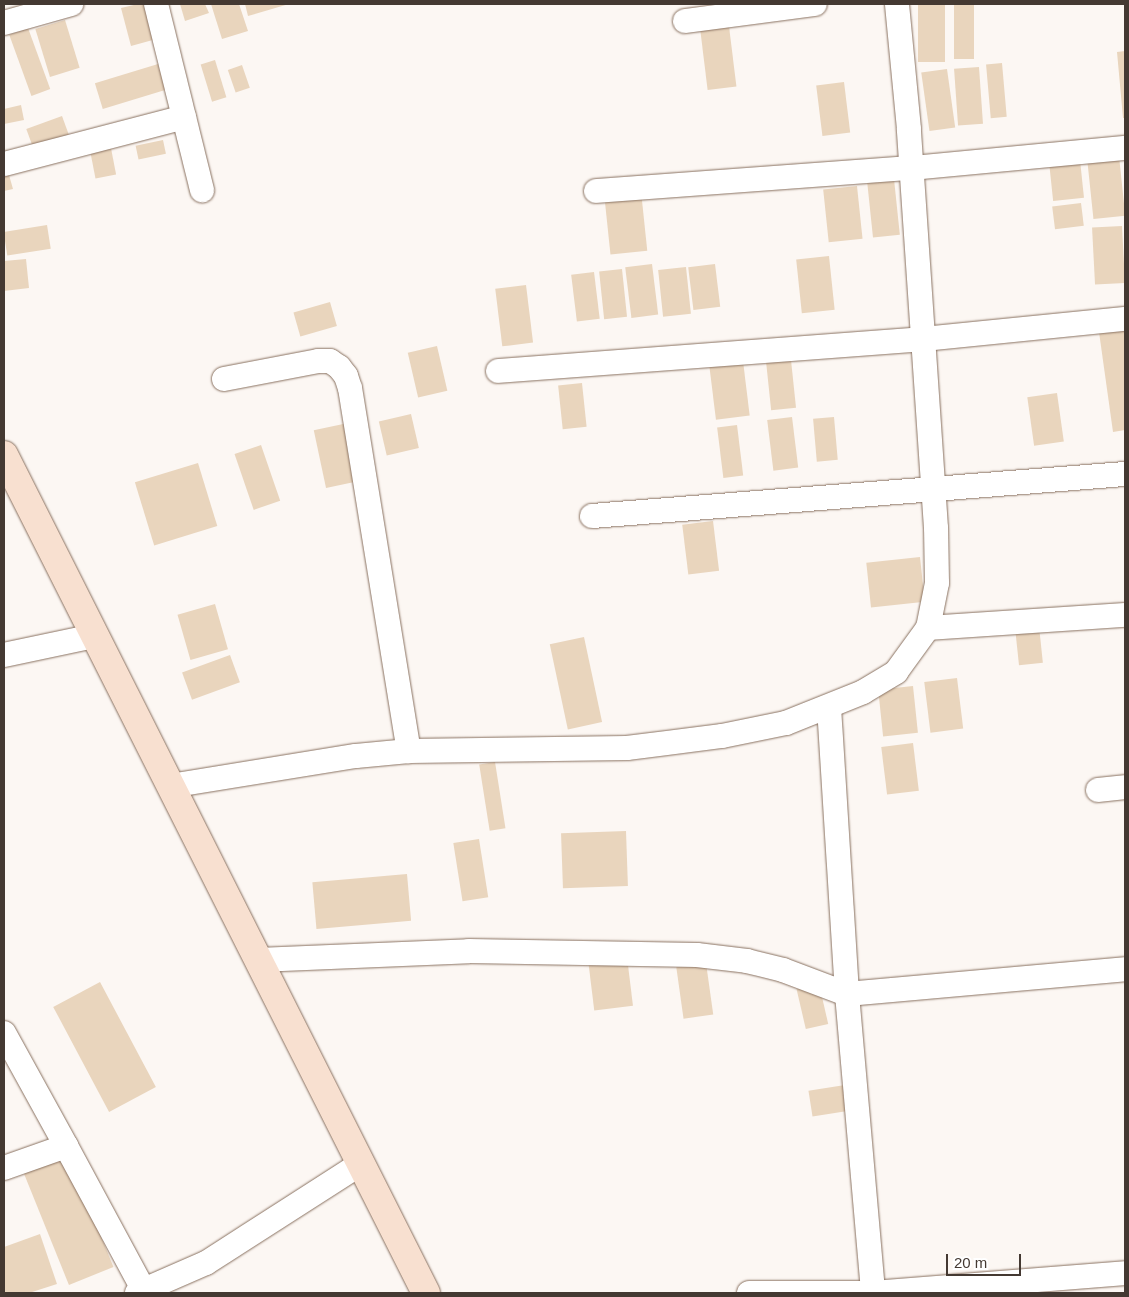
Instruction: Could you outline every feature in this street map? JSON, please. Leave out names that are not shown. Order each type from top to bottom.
[{"type":"main road","points":[[4,455],[426,1293]]},
{"type":"street","points":[[4,23],[71,4]]},
{"type":"street","points":[[156,4],[202,190]]},
{"type":"street","points":[[685,21],[815,4]]},
{"type":"street","points":[[170,786],[356,756],[409,751],[627,748],[722,736],[786,723],[863,692],[896,672],[928,628],[937,583],[933,489],[912,168],[897,4]]},
{"type":"street","points":[[4,164],[184,117]]},
{"type":"street","points":[[596,191],[912,168],[1125,148]]},
{"type":"street","points":[[498,371],[923,339],[1125,319]]},
{"type":"street","points":[[224,379],[330,361],[339,367],[346,376],[350,388],[409,751]]},
{"type":"street","points":[[592,516],[1125,474]]},
{"type":"street","points":[[928,628],[1125,615]]},
{"type":"street","points":[[4,655],[94,636]]},
{"type":"street","points":[[829,707],[847,994],[873,1293]]},
{"type":"street","points":[[1098,790],[1125,787]]},
{"type":"street","points":[[258,960],[469,951],[697,955],[748,960],[783,970],[847,994],[1125,969]]},
{"type":"street","points":[[4,1033],[66,1146],[140,1292],[206,1263],[360,1164]]},
{"type":"street","points":[[4,1168],[66,1146]]},
{"type":"street","points":[[749,1293],[873,1293],[1125,1273]]},
{"type":"building","points":[[138,4],[151,4],[160,38],[131,46],[121,8]]},
{"type":"building","points":[[180,4],[205,4],[209,13],[185,21]]},
{"type":"building","points":[[211,4],[239,4],[248,31],[222,39]]},
{"type":"building","points":[[245,4],[289,4],[248,16]]},
{"type":"building","points":[[918,4],[945,4],[945,62],[918,62]]},
{"type":"building","points":[[954,4],[974,4],[974,59],[954,59]]},
{"type":"building","points":[[728,18],[736,86],[708,90],[699,22]]},
{"type":"building","points":[[65,20],[80,68],[50,77],[35,29]]},
{"type":"building","points":[[28,28],[50,89],[31,96],[9,35]]},
{"type":"building","points":[[1125,51],[1125,118],[1123,118],[1117,52]]},
{"type":"building","points":[[215,60],[226,97],[212,102],[201,64]]},
{"type":"building","points":[[1002,63],[1007,117],[991,118],[986,64]]},
{"type":"building","points":[[158,64],[166,90],[103,109],[95,83]]},
{"type":"building","points":[[242,65],[250,88],[236,93],[228,70]]},
{"type":"building","points":[[979,67],[983,124],[958,126],[954,69]]},
{"type":"building","points":[[947,69],[955,127],[929,131],[921,73]]},
{"type":"building","points":[[844,82],[850,133],[822,136],[816,85]]},
{"type":"building","points":[[21,105],[24,120],[4,124],[4,109]]},
{"type":"building","points":[[62,116],[69,135],[33,148],[26,129]]},
{"type":"building","points":[[163,140],[166,154],[139,160],[136,146]]},
{"type":"building","points":[[110,143],[116,174],[95,178],[89,147]]},
{"type":"building","points":[[1119,156],[1125,216],[1093,219],[1087,159]]},
{"type":"building","points":[[1080,160],[1084,198],[1053,201],[1049,163]]},
{"type":"building","points":[[7,168],[13,189],[4,191],[4,169]]},
{"type":"building","points":[[894,179],[900,235],[873,238],[867,182]]},
{"type":"building","points":[[857,186],[863,239],[829,242],[823,190]]},
{"type":"building","points":[[641,191],[647,251],[610,255],[604,195]]},
{"type":"building","points":[[1081,203],[1084,226],[1055,229],[1052,207]]},
{"type":"building","points":[[47,225],[51,249],[7,256],[4,232]]},
{"type":"building","points":[[1122,226],[1125,283],[1095,284],[1092,228]]},
{"type":"building","points":[[829,256],[835,310],[802,313],[796,259]]},
{"type":"building","points":[[26,259],[29,288],[4,291],[4,261]]},
{"type":"building","points":[[652,264],[658,315],[631,318],[625,267]]},
{"type":"building","points":[[715,264],[720,307],[693,310],[688,267]]},
{"type":"building","points":[[686,267],[691,314],[663,317],[658,270]]},
{"type":"building","points":[[622,269],[627,317],[604,319],[599,271]]},
{"type":"building","points":[[594,272],[600,319],[577,321],[571,275]]},
{"type":"building","points":[[526,285],[533,343],[502,346],[495,289]]},
{"type":"building","points":[[330,302],[337,326],[300,337],[293,312]]},
{"type":"building","points":[[1125,328],[1125,430],[1113,432],[1099,332]]},
{"type":"building","points":[[437,346],[447,391],[418,398],[408,353]]},
{"type":"building","points":[[791,360],[796,408],[771,410],[766,363]]},
{"type":"building","points":[[743,361],[750,416],[716,420],[709,365]]},
{"type":"building","points":[[582,383],[587,427],[563,429],[558,386]]},
{"type":"building","points":[[1057,393],[1064,442],[1034,446],[1027,397]]},
{"type":"building","points":[[411,414],[419,448],[387,456],[379,421]]},
{"type":"building","points":[[792,417],[798,468],[773,471],[767,420]]},
{"type":"building","points":[[834,417],[838,460],[817,462],[813,419]]},
{"type":"building","points":[[348,423],[360,481],[326,488],[314,430]]},
{"type":"building","points":[[737,425],[743,476],[723,478],[717,427]]},
{"type":"building","points":[[261,445],[280,501],[254,510],[235,454]]},
{"type":"building","points":[[198,463],[217,526],[154,545],[135,482]]},
{"type":"building","points":[[713,521],[719,571],[688,574],[682,525]]},
{"type":"building","points":[[920,557],[925,602],[871,607],[866,563]]},
{"type":"building","points":[[215,604],[228,649],[190,660],[178,615]]},
{"type":"building","points":[[1039,626],[1043,663],[1019,665],[1015,629]]},
{"type":"building","points":[[584,637],[602,722],[568,729],[550,644]]},
{"type":"building","points":[[230,655],[240,682],[192,700],[182,672]]},
{"type":"building","points":[[957,678],[963,729],[930,733],[924,682]]},
{"type":"building","points":[[913,686],[918,733],[883,736],[878,690]]},
{"type":"building","points":[[913,743],[919,791],[887,795],[881,747]]},
{"type":"building","points":[[495,762],[505,828],[490,831],[479,765]]},
{"type":"building","points":[[626,831],[628,886],[563,888],[561,833]]},
{"type":"building","points":[[479,839],[488,897],[463,901],[453,843]]},
{"type":"building","points":[[407,874],[411,921],[316,929],[312,882]]},
{"type":"building","points":[[627,957],[633,1006],[594,1010],[588,962]]},
{"type":"building","points":[[706,963],[713,1014],[684,1019],[676,967]]},
{"type":"building","points":[[100,982],[156,1087],[109,1112],[53,1007]]},
{"type":"building","points":[[819,984],[828,1024],[806,1029],[797,989]]},
{"type":"building","points":[[845,1085],[849,1111],[813,1116],[808,1091]]},
{"type":"building","points":[[67,1152],[113,1267],[69,1285],[22,1170]]},
{"type":"building","points":[[40,1234],[57,1284],[29,1293],[4,1293],[4,1247]]}]
